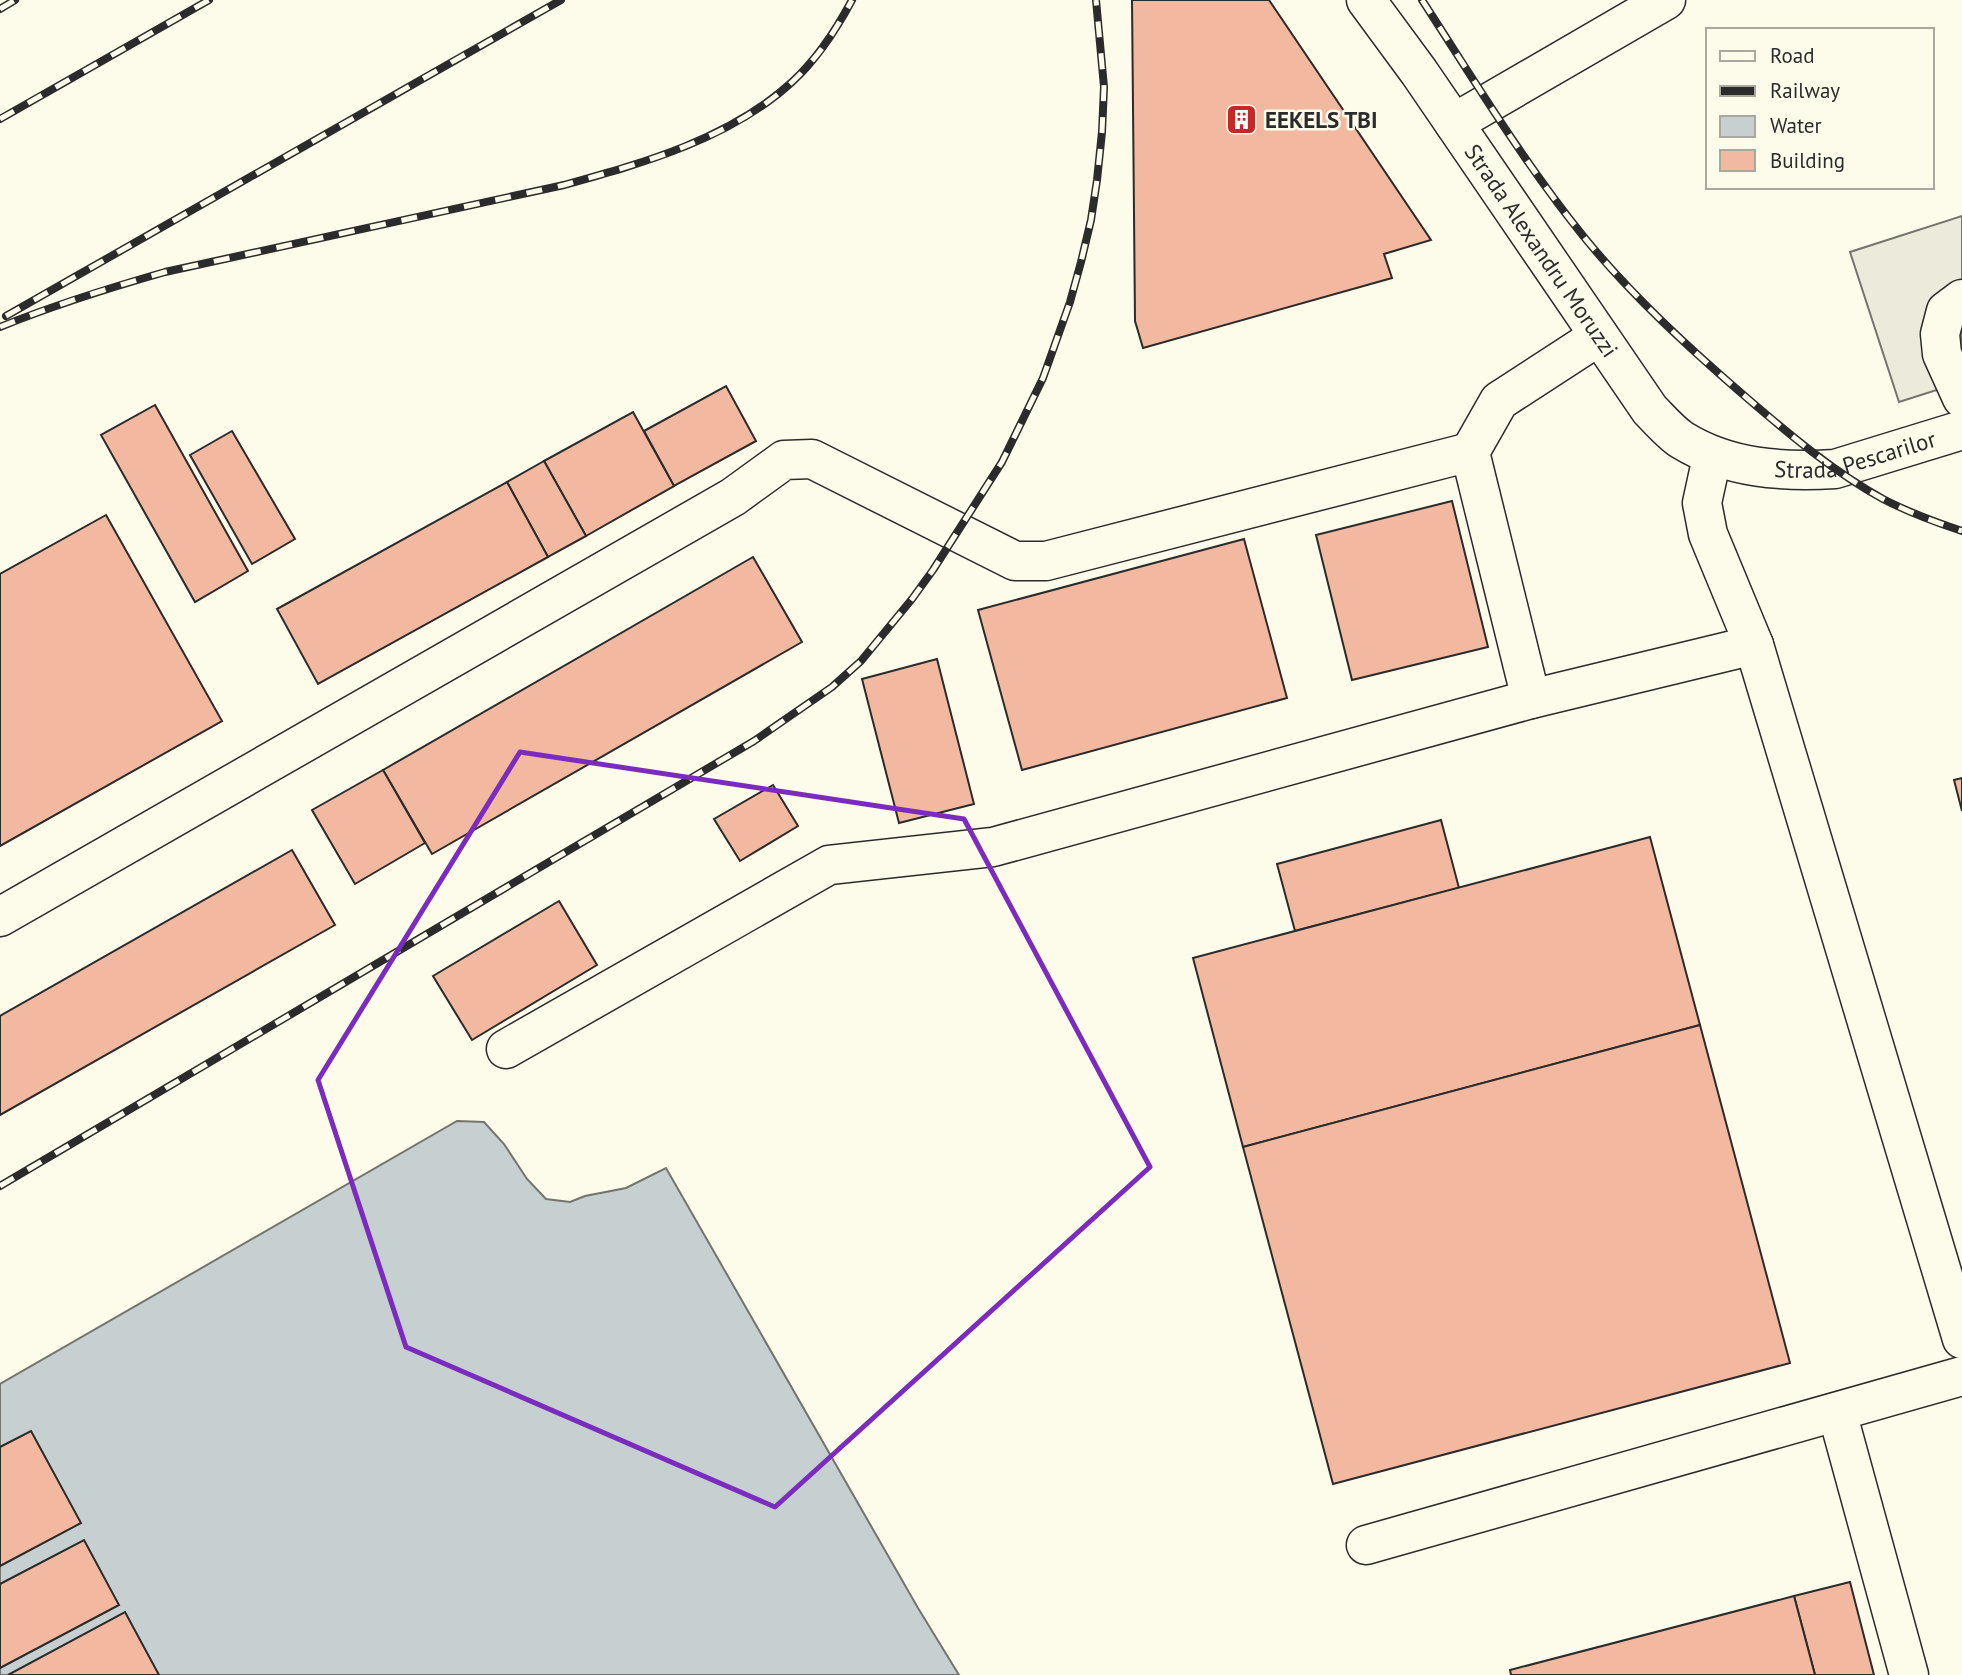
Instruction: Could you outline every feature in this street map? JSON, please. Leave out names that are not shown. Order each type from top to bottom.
[{"type":"street","name":"Strada Alexandru Moruzzi","points":[[1366,0],[1419,72],[1650,411],[1680,439],[1729,461]]},
{"type":"street","points":[[1454,123],[1666,0]]},
{"type":"street","points":[[1962,299],[1946,311],[1940,334],[1942,354],[1962,398]]},
{"type":"street","points":[[1531,699],[1470,452],[1499,401],[1599,336]]},
{"type":"street","name":"Strada Pescarilor","points":[[1729,461],[1780,470],[1835,468],[1962,430]]},
{"type":"street","points":[[0,917],[733,497],[784,460],[812,459],[1015,561],[1046,561],[1470,452]]},
{"type":"street","points":[[1729,461],[1702,503],[1708,534],[1754,645],[1962,1339]]},
{"type":"street","points":[[506,1049],[829,865],[993,847],[1531,699],[1754,645]]},
{"type":"street","points":[[1366,1545],[1962,1376]]},
{"type":"street","points":[[1837,1412],[1909,1675]]},
{"type":"highlighted area","points":[[520,752],[964,819],[1150,1167],[775,1507],[406,1347],[318,1080]]},
{"type":"shaded area","points":[[1962,216],[1962,382],[1899,402],[1850,252]]},
{"type":"water","points":[[457,1121],[484,1122],[504,1144],[527,1179],[546,1199],[570,1202],[585,1196],[626,1188],[666,1168],[959,1675],[0,1675],[0,1384]]},
{"type":"building","name":"EEKELS TBI","points":[[1132,0],[1269,0],[1431,240],[1384,254],[1392,278],[1143,348],[1135,321]]},
{"type":"building","points":[[726,386],[756,441],[674,486],[644,431]]},
{"type":"building","points":[[155,405],[248,571],[195,602],[101,435]]},
{"type":"building","points":[[633,412],[674,486],[586,536],[544,461]]},
{"type":"building","points":[[232,431],[295,539],[252,564],[190,455]]},
{"type":"building","points":[[544,461],[586,536],[548,557],[507,482]]},
{"type":"building","points":[[507,482],[548,557],[318,684],[277,609]]},
{"type":"building","points":[[1452,501],[1488,647],[1352,680],[1316,535]]},
{"type":"building","points":[[106,515],[222,721],[0,846],[0,574]]},
{"type":"building","points":[[1244,539],[1287,698],[1022,770],[978,610]]},
{"type":"building","points":[[753,557],[802,642],[432,854],[383,770]]},
{"type":"building","points":[[937,659],[974,804],[899,823],[862,679]]},
{"type":"building","points":[[383,770],[425,843],[355,884],[312,810]]},
{"type":"building","points":[[1962,778],[1962,811],[1954,780]]},
{"type":"building","points":[[773,785],[798,826],[740,861],[714,819]]},
{"type":"building","points":[[1441,820],[1459,888],[1295,931],[1277,864]]},
{"type":"building","points":[[1650,837],[1700,1025],[1243,1147],[1193,958]]},
{"type":"building","points":[[292,850],[335,925],[0,1115],[0,1016]]},
{"type":"building","points":[[559,901],[597,965],[472,1040],[433,976]]},
{"type":"building","points":[[1700,1025],[1790,1363],[1333,1484],[1243,1147]]},
{"type":"building","points":[[31,1431],[81,1523],[0,1566],[0,1447]]},
{"type":"building","points":[[84,1540],[119,1605],[0,1668],[0,1584]]},
{"type":"building","points":[[1850,1582],[1874,1675],[1815,1675],[1794,1596]]},
{"type":"building","points":[[1794,1596],[1815,1675],[1511,1675],[1510,1670]]},
{"type":"building","points":[[125,1612],[159,1675],[8,1675]]},
{"type":"railway","points":[[0,9],[15,0]]},
{"type":"railway","points":[[0,119],[209,0]]},
{"type":"railway","points":[[6,316],[561,0]]},
{"type":"railway","points":[[0,327],[82,297],[165,272],[564,185],[684,147],[741,119],[792,82],[825,44],[852,0]]},
{"type":"railway","points":[[0,1186],[754,741],[832,687],[861,661],[933,570],[1002,462],[1043,378],[1081,262],[1097,180],[1104,87],[1096,0]]},
{"type":"railway","points":[[1422,0],[1500,121],[1562,209],[1602,259],[1662,321],[1747,398],[1830,465],[1892,504],[1962,531]]},
{"type":"place","name":"EEKELS TBI","points":[[1242,120]]}]
